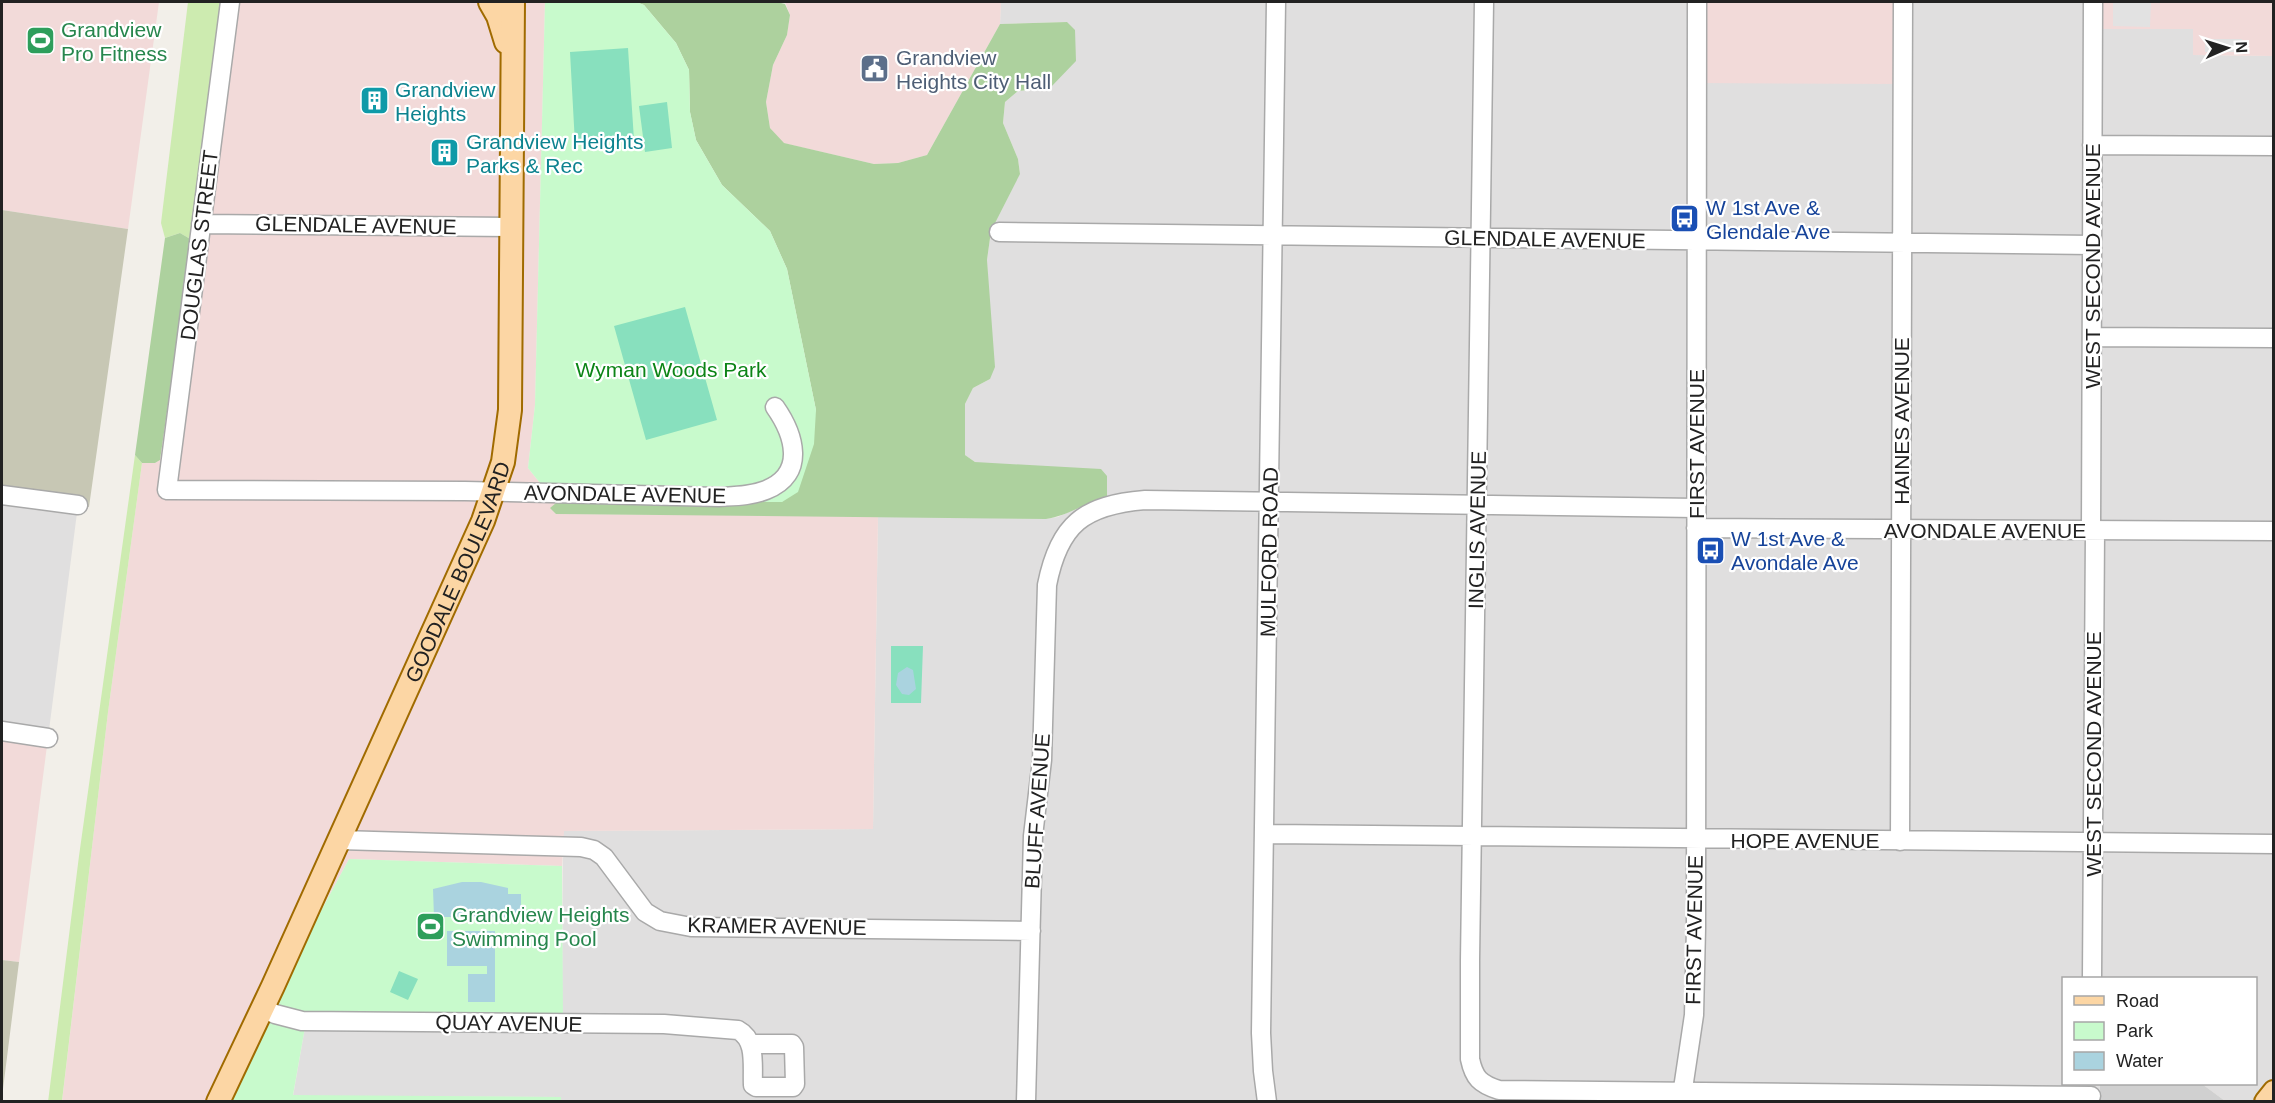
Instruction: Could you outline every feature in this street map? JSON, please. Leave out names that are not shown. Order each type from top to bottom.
[{"type":"main road","points":[[490,2],[498,16],[513,81]]},
{"type":"main road","name":"GOODALE BOULEVARD","points":[[218,1101],[340,840],[474,543],[503,462],[510,410],[513,2]]},
{"type":"main road","points":[[2266,1101],[2274,1092]]},
{"type":"street","name":"DOUGLAS STREET","points":[[167,489],[230,2]]},
{"type":"street","name":"MULFORD ROAD","points":[[1267,1101],[1261,1033],[1276,2]]},
{"type":"street","name":"INGLIS AVENUE","points":[[1484,2],[1470,1059],[1478,1079],[1485,1086],[1499,1090],[1682,1097]]},
{"type":"street","name":"FIRST AVENUE","points":[[1682,1097],[1694,1015],[1697,2]]},
{"type":"street","name":"HAINES AVENUE","points":[[1900,841],[1904,2]]},
{"type":"street","name":"WEST SECOND AVENUE","points":[[2092,977],[2093,2]]},
{"type":"street","points":[[2092,145],[2274,146]]},
{"type":"street","name":"GLENDALE AVENUE","points":[[201,224],[511,227]]},
{"type":"street","name":"GLENDALE AVENUE","points":[[999,232],[2092,245]]},
{"type":"street","points":[[2092,337],[2274,338]]},
{"type":"street","name":"AVONDALE AVENUE","points":[[167,489],[719,497],[749,495],[775,485],[787,472],[794,449],[787,424],[775,407]]},
{"type":"street","points":[[2,495],[78,505]]},
{"type":"street","name":"BLUFF AVENUE","points":[[1026,1101],[1033,836],[1042,750],[1047,585],[1055,554],[1071,527],[1085,515],[1121,502],[1145,500],[1269,502]]},
{"type":"street","points":[[1269,502],[1696,508]]},
{"type":"street","name":"AVONDALE AVENUE","points":[[1696,528],[2274,531]]},
{"type":"street","points":[[2,731],[48,738]]},
{"type":"street","name":"HOPE AVENUE","points":[[1265,834],[2274,844]]},
{"type":"street","name":"KRAMER AVENUE","points":[[340,840],[565,845],[594,850],[604,856],[645,912],[660,921],[691,927],[1031,931]]},
{"type":"street","name":"QUAY AVENUE","points":[[262,1008],[274,1014],[302,1021],[664,1024],[738,1029],[746,1035],[751,1044]]},
{"type":"street","points":[[1682,1097],[2091,1094]]},
{"type":"shaded area","points":[[2,2],[159,2],[128,229],[2,210]]},
{"type":"shaded area","points":[[222,2],[545,2],[535,405],[528,468],[556,503],[551,508],[556,514],[878,516],[873,829],[564,831],[562,866],[349,859],[218,1101],[62,1102],[108,712],[142,463],[155,463],[160,460],[192,240]]},
{"type":"shaded area","points":[[785,2],[1001,2],[1000,24],[927,155],[898,163],[874,164],[783,143],[770,128],[766,102],[773,65],[787,35],[790,15]]},
{"type":"shaded area","points":[[1001,2],[2096,2],[2096,29],[2193,29],[2193,55],[2273,56],[2273,1101],[2225,1101],[2203,1085],[2257,1085],[2257,977],[2062,977],[2062,1085],[2100,1085],[2100,1101],[561,1102],[561,1097],[293,1096],[307,1016],[562,1019],[563,831],[873,829],[878,516],[1046,519],[1058,517],[1107,496],[975,462],[965,455],[965,404],[973,388],[990,379],[987,260],[991,231],[1020,173],[1018,159],[1003,123],[1005,102],[1018,91],[1050,88],[1067,22],[1000,24]]},
{"type":"shaded area","points":[[1700,2],[1902,2],[1901,84],[1699,83]]},
{"type":"shaded area","points":[[2096,2],[2273,2],[2273,56],[2193,55],[2193,29],[2096,29]]},
{"type":"shaded area","points":[[2113,2],[2151,2],[2150,27],[2113,26]]},
{"type":"shaded area","points":[[2205,39],[2242,39],[2242,52],[2205,52]]},
{"type":"shaded area","points":[[2,210],[128,229],[89,507],[2,495]]},
{"type":"shaded area","points":[[2,495],[78,505],[48,738],[2,731]]},
{"type":"shaded area","points":[[2,731],[48,738],[19,962],[2,960]]},
{"type":"shaded area","points":[[2,960],[19,962],[2,1097]]},
{"type":"shaded area","points":[[2100,1085],[2203,1085],[2225,1101],[2100,1101]]},
{"type":"green space","points":[[188,2],[222,2],[192,240],[180,233],[165,238],[161,223]]},
{"type":"green space","name":"Wyman Woods Park","points":[[545,2],[636,2],[644,5],[676,43],[689,70],[690,112],[696,140],[722,185],[770,231],[787,269],[816,410],[814,444],[798,492],[782,502],[556,503],[528,468],[535,405]]},
{"type":"green space","points":[[636,2],[777,2],[785,4],[790,15],[787,35],[773,65],[766,102],[770,128],[784,143],[874,164],[898,163],[927,155],[1000,24],[1067,22],[1075,30],[1076,61],[1050,88],[1018,91],[1005,102],[1003,123],[1018,159],[1020,174],[991,231],[987,260],[995,367],[990,379],[973,388],[965,404],[965,455],[975,462],[1101,469],[1107,476],[1107,496],[1046,519],[556,514],[550,508],[556,503],[782,502],[816,410],[787,269],[770,231],[722,185],[696,140],[690,112],[689,70],[676,43],[644,5]]},
{"type":"green space","points":[[628,48],[634,140],[575,144],[570,52]]},
{"type":"green space","points":[[667,102],[672,148],[645,152],[639,106]]},
{"type":"green space","points":[[180,233],[192,240],[160,460],[155,463],[142,463],[135,455],[165,238]]},
{"type":"green space","points":[[685,307],[717,420],[646,440],[614,326]]},
{"type":"green space","points":[[135,455],[142,463],[108,712],[62,1101],[48,1102],[79,856]]},
{"type":"green space","points":[[891,646],[923,646],[921,703],[891,703]]},
{"type":"green space","points":[[349,859],[562,866],[563,1019],[307,1016],[293,1095],[561,1097],[561,1101],[218,1102]]},
{"type":"green space","points":[[399,971],[418,979],[408,1000],[390,992]]},
{"type":"water","points":[[907,667],[913,670],[916,689],[909,695],[902,694],[896,685],[898,673]]},
{"type":"water","points":[[462,882],[481,882],[508,888],[508,894],[521,894],[521,917],[434,917],[433,889]]},
{"type":"water","points":[[447,931],[495,931],[495,1002],[468,1002],[468,974],[487,974],[487,966],[447,966]]},
{"type":"place","name":"Grandview Pro Fitness","points":[[40,41]]},
{"type":"place","name":"Grandview Heights City Hall","points":[[875,69]]},
{"type":"place","name":"Grandview Heights","points":[[374,101]]},
{"type":"place","name":"Grandview Heights Parks & Rec","points":[[445,153]]},
{"type":"place","name":"W 1st Ave & Glendale Ave","points":[[1685,219]]},
{"type":"place","name":"W 1st Ave & Avondale Ave","points":[[1710,550]]},
{"type":"place","name":"Grandview Heights Swimming Pool","points":[[431,926]]}]
